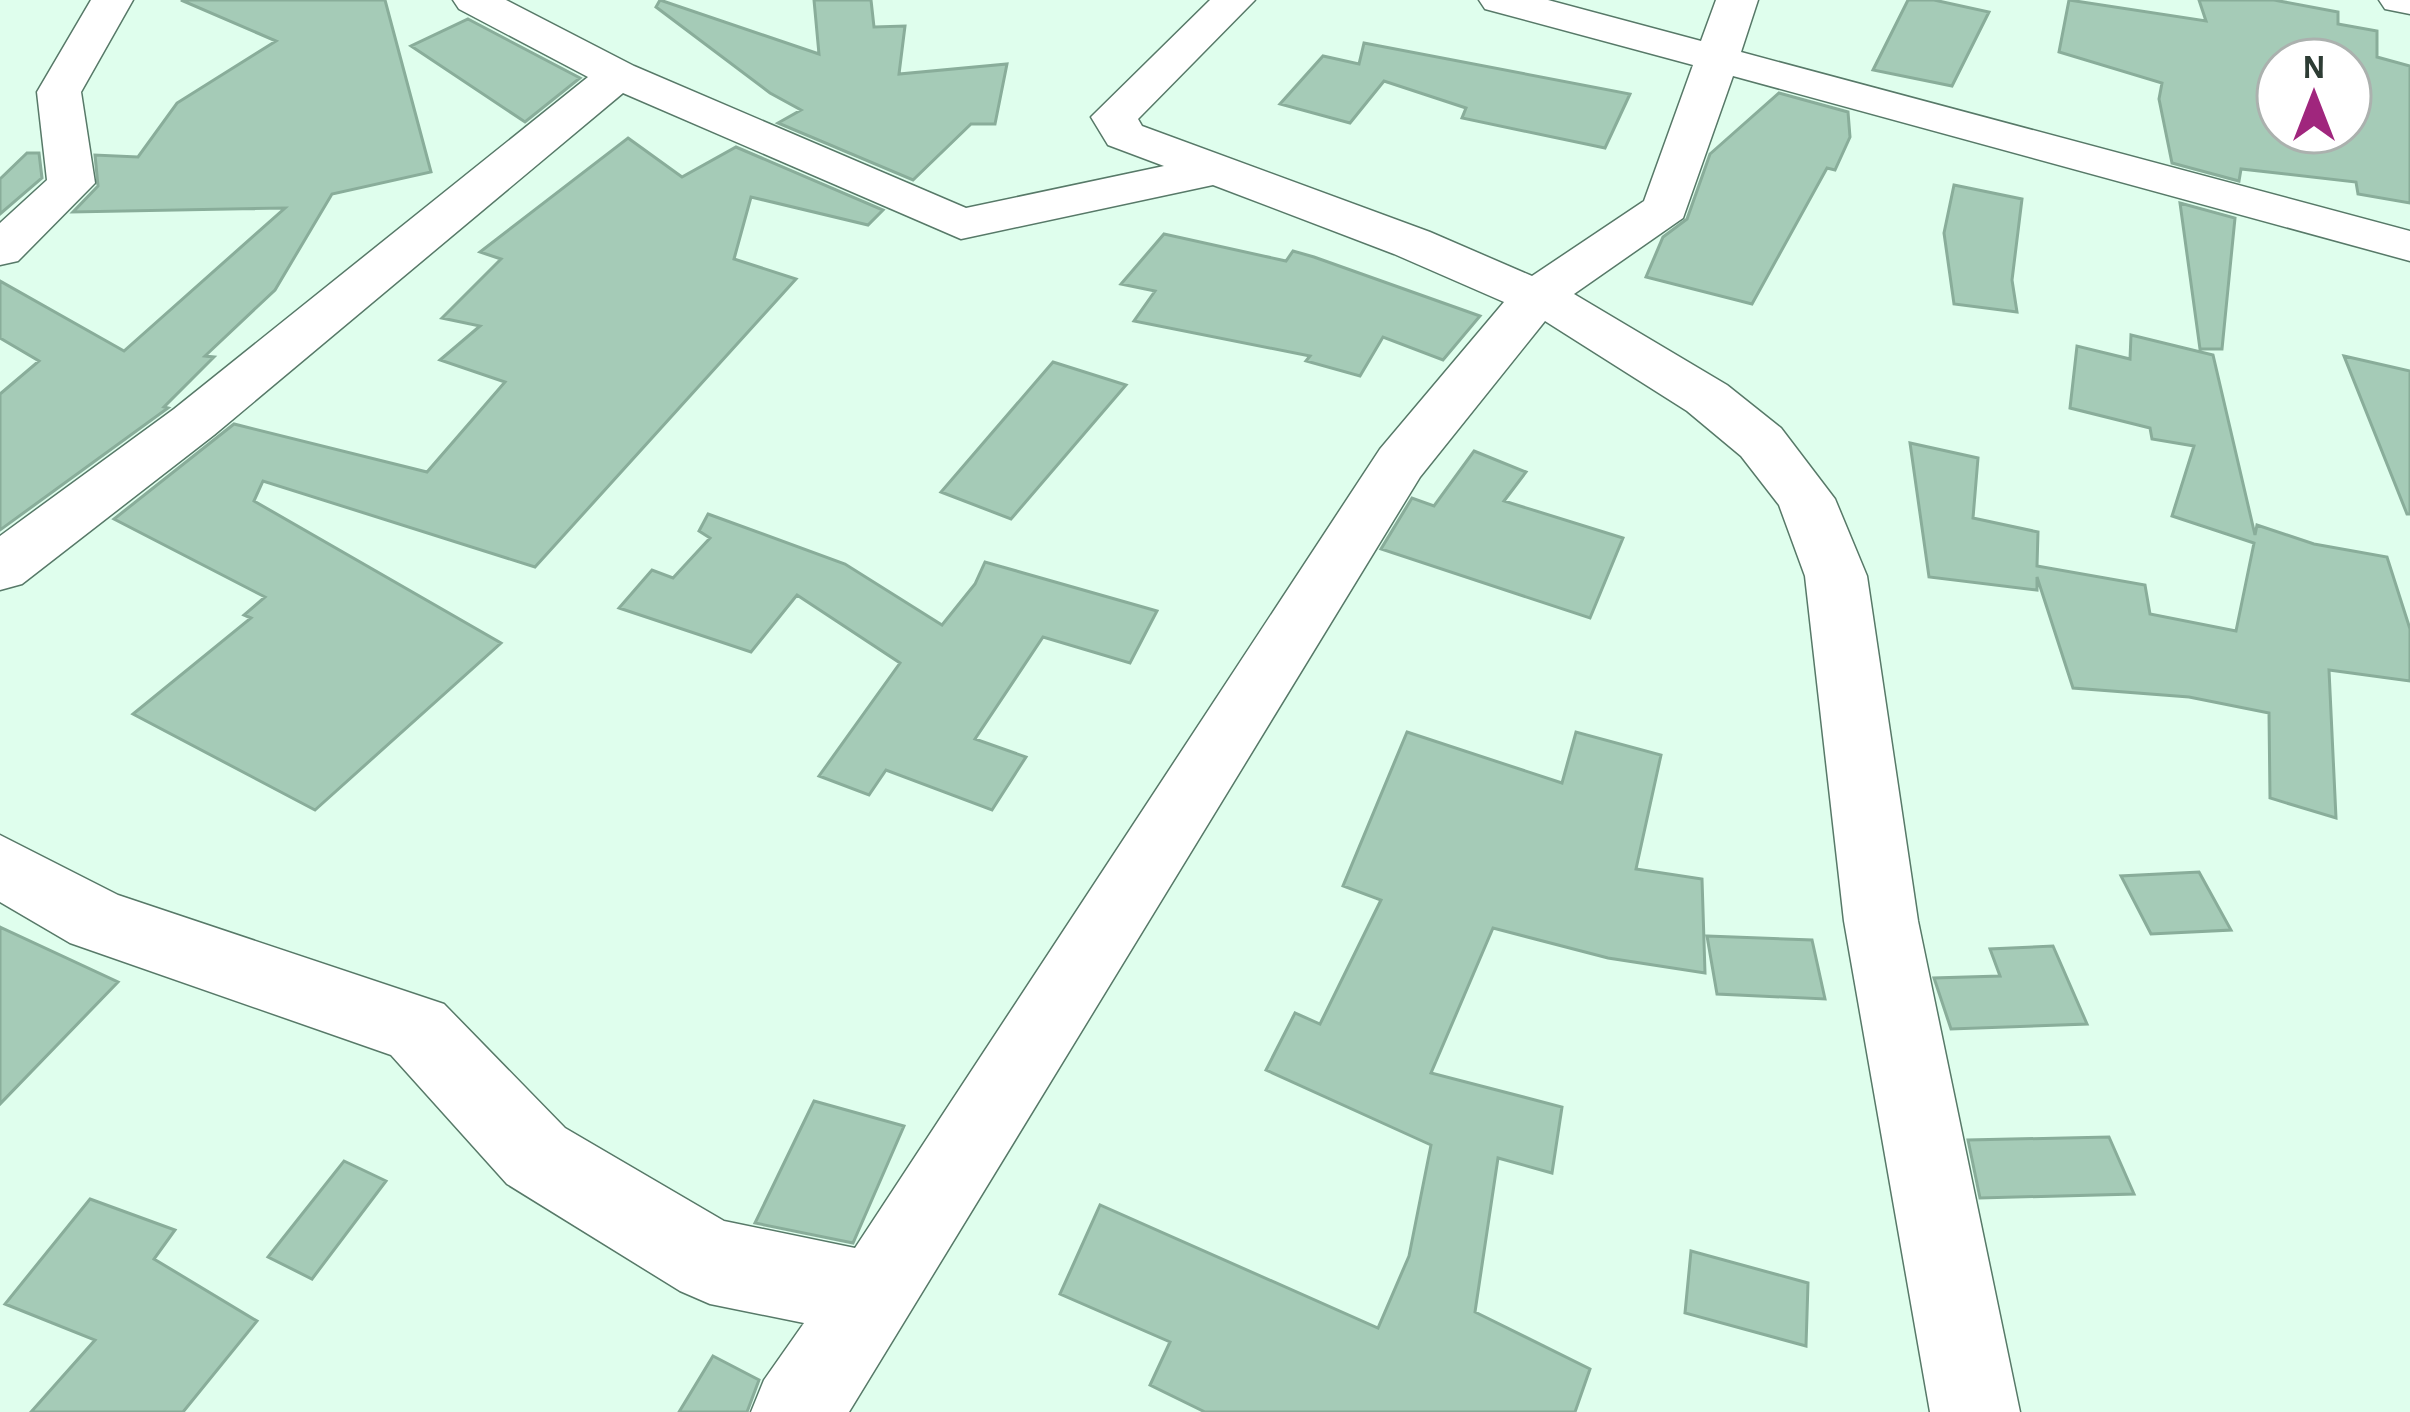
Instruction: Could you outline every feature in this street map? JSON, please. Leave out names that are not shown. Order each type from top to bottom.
[{"type":"street","points":[[0,250],[71,183],[59,92],[112,0]]},
{"type":"street","points":[[474,0],[617,75],[961,224],[1222,169]]},
{"type":"street","points":[[1234,0],[1114,117],[1124,135],[1222,169],[1579,316],[1708,398],[1761,442],[1806,499],[1836,576],[1881,921],[1975,1412]]},
{"type":"street","points":[[1500,0],[1727,28],[2410,246]]},
{"type":"street","points":[[2400,0],[2410,2]]},
{"type":"street","points":[[796,1412],[1400,463],[1536,297],[1666,208],[1727,28]]},
{"type":"street","points":[[0,568],[194,422],[617,75]]},
{"type":"street","points":[[0,866],[96,920],[417,1029],[536,1156],[710,1261],[874,1295]]},
{"type":"building","points":[[181,0],[385,0],[431,172],[332,194],[275,290],[205,356],[214,357],[164,407],[168,408],[0,530],[0,394],[39,361],[0,338],[0,281],[124,351],[285,208],[73,212],[98,186],[95,155],[138,157],[177,103],[276,41]]},
{"type":"building","points":[[660,0],[819,54],[814,0],[871,0],[874,27],[905,26],[899,74],[1007,64],[995,124],[971,124],[913,180],[778,123],[801,110],[770,93],[656,7]]},
{"type":"building","points":[[1908,0],[1934,0],[1989,12],[1952,86],[1873,70]]},
{"type":"building","points":[[2069,0],[2206,21],[2199,0],[2274,0],[2338,12],[2338,24],[2377,31],[2377,57],[2410,66],[2410,203],[2358,194],[2356,182],[2241,169],[2239,181],[2172,163],[2159,99],[2162,83],[2059,52]]},
{"type":"building","points":[[468,19],[580,78],[525,122],[411,46]]},
{"type":"building","points":[[1364,43],[1630,94],[1605,148],[1462,118],[1466,108],[1384,81],[1350,123],[1280,104],[1323,56],[1359,64]]},
{"type":"building","points":[[1779,93],[1848,112],[1850,137],[1835,170],[1827,168],[1752,304],[1646,277],[1663,237],[1687,219],[1710,154]]},
{"type":"building","points":[[628,138],[682,177],[736,147],[883,210],[868,225],[751,197],[734,259],[796,279],[535,567],[263,481],[254,501],[501,643],[315,810],[133,714],[251,618],[244,615],[265,597],[114,519],[234,424],[427,472],[505,382],[440,360],[480,326],[442,318],[501,259],[480,252]]},
{"type":"building","points":[[27,153],[39,153],[42,178],[0,214],[0,179]]},
{"type":"building","points":[[1954,185],[2022,199],[2012,280],[2017,312],[1954,304],[1944,233]]},
{"type":"building","points":[[2180,203],[2235,218],[2222,349],[2200,349]]},
{"type":"building","points":[[1164,234],[1286,261],[1293,251],[1480,316],[1443,360],[1383,337],[1360,376],[1306,361],[1310,356],[1134,321],[1155,291],[1121,284]]},
{"type":"building","points":[[2131,335],[2213,355],[2255,535],[2257,525],[2314,544],[2387,557],[2410,629],[2410,681],[2329,670],[2336,818],[2270,798],[2269,713],[2189,697],[2073,688],[2037,577],[2037,590],[1929,577],[1910,443],[1978,458],[1973,518],[2038,532],[2037,566],[2145,585],[2150,614],[2236,631],[2254,543],[2172,516],[2194,446],[2152,439],[2150,428],[2070,408],[2077,346],[2130,359]]},
{"type":"building","points":[[2344,356],[2410,371],[2410,514],[2407,514]]},
{"type":"building","points":[[1053,362],[1126,385],[1011,519],[941,492]]},
{"type":"building","points":[[1474,451],[1526,472],[1504,501],[1623,538],[1590,618],[1381,549],[1412,498],[1434,506]]},
{"type":"building","points":[[708,514],[845,564],[942,625],[975,584],[985,562],[1157,611],[1130,663],[1043,637],[975,739],[1026,757],[992,810],[886,770],[869,795],[819,776],[900,663],[797,595],[751,652],[619,608],[652,570],[673,578],[710,538],[699,531]]},
{"type":"building","points":[[1407,732],[1562,783],[1576,732],[1661,755],[1636,869],[1702,879],[1705,973],[1608,958],[1493,928],[1431,1073],[1562,1107],[1552,1173],[1498,1158],[1475,1312],[1590,1369],[1575,1412],[1205,1412],[1150,1385],[1170,1342],[1060,1294],[1100,1205],[1378,1328],[1409,1256],[1431,1145],[1266,1070],[1295,1013],[1320,1024],[1381,900],[1343,886]]},
{"type":"building","points":[[2199,872],[2231,930],[2151,934],[2121,876]]},
{"type":"building","points":[[0,927],[118,982],[0,1104]]},
{"type":"building","points":[[1707,936],[1812,940],[1825,999],[1717,994]]},
{"type":"building","points":[[2053,946],[2087,1024],[1951,1029],[1934,978],[2000,976],[1990,949]]},
{"type":"building","points":[[814,1101],[904,1126],[853,1243],[755,1223]]},
{"type":"building","points":[[2109,1137],[2134,1194],[1980,1198],[1968,1140]]},
{"type":"building","points":[[344,1161],[386,1181],[312,1279],[268,1257]]},
{"type":"building","points":[[90,1199],[175,1230],[154,1259],[257,1321],[183,1412],[31,1412],[95,1340],[5,1304]]},
{"type":"building","points":[[1691,1251],[1808,1283],[1806,1346],[1685,1313]]},
{"type":"building","points":[[713,1356],[759,1380],[747,1412],[679,1412]]}]
